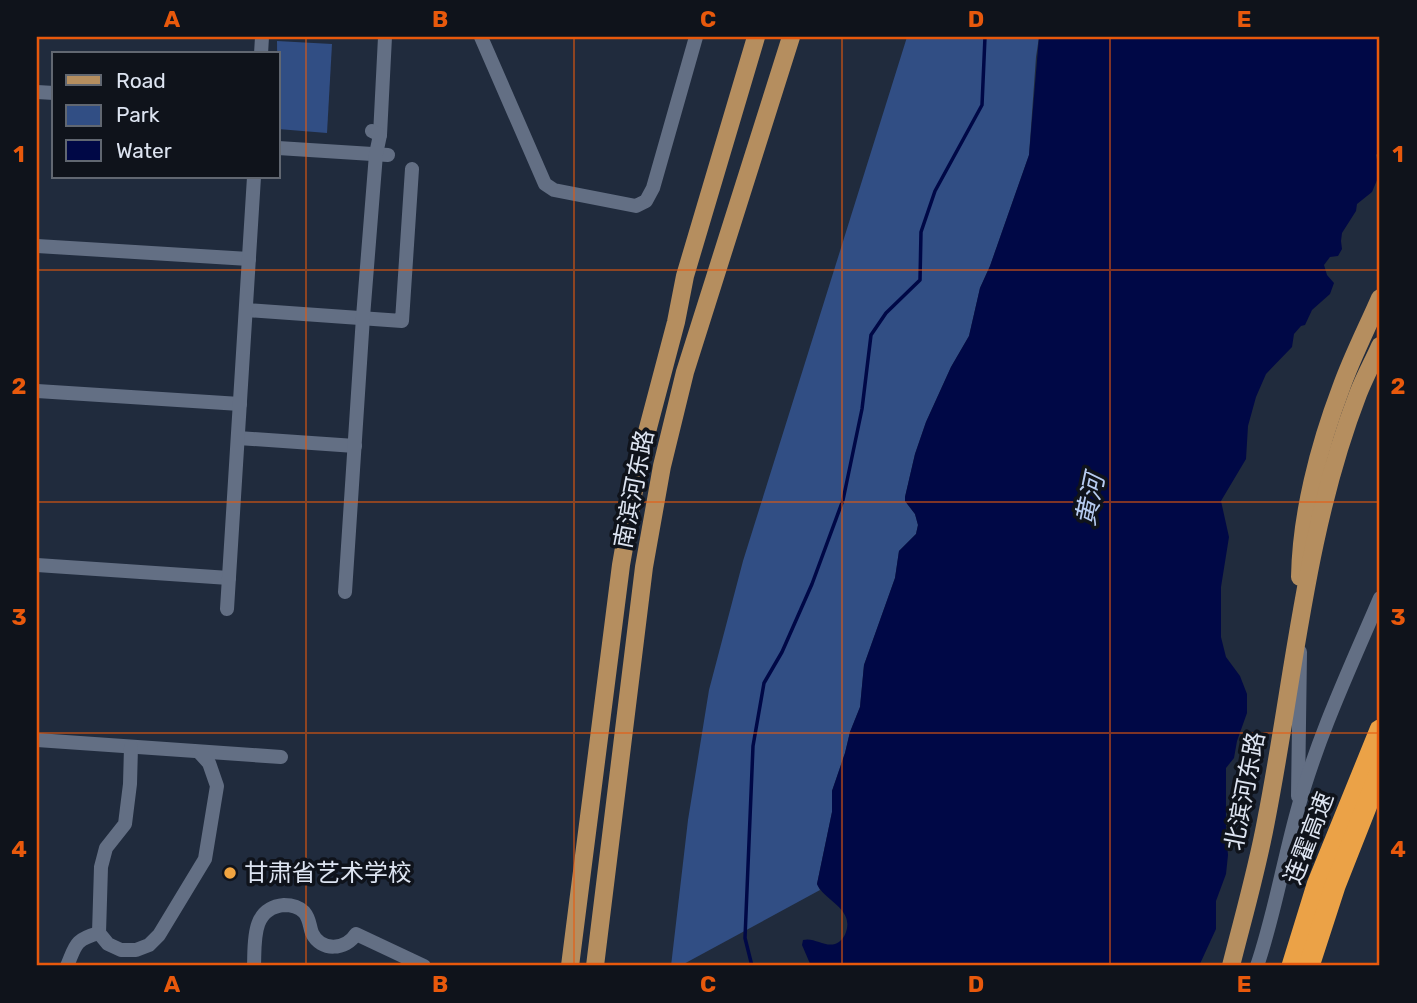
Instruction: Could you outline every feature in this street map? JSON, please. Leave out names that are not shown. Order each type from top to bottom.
[{"type":"highway","name":"连霍高速","points":[[1293,966],[1317,886],[1380,730]]},
{"type":"highway","name":"连霍高速","points":[[1310,966],[1335,886],[1380,772]]},
{"type":"main road","name":"南滨河东路","points":[[570,966],[615,604],[629,514],[685,276],[756,37]]},
{"type":"main road","points":[[759,142],[764,94],[781,37]]},
{"type":"main road","name":"南滨河东路","points":[[595,966],[652,516],[685,372],[791,37]]},
{"type":"main road","points":[[705,216],[733,224]]},
{"type":"main road","name":"北滨河东路","points":[[1299,623],[1301,541],[1317,468],[1341,388],[1380,299]]},
{"type":"main road","name":"北滨河东路","points":[[1231,966],[1266,822],[1299,623],[1317,535],[1334,468],[1358,393],[1380,346]]},
{"type":"street","points":[[250,37],[262,37]]},
{"type":"street","points":[[345,592],[363,317],[382,154],[376,133],[385,37]]},
{"type":"street","points":[[481,37],[545,184],[554,190],[636,206],[646,201],[653,188],[696,37]]},
{"type":"street","points":[[280,148],[382,154]]},
{"type":"street","points":[[246,310],[402,320],[412,169]]},
{"type":"street","points":[[227,609],[254,178]]},
{"type":"street","points":[[37,246],[249,259]]},
{"type":"street","points":[[37,391],[240,404]]},
{"type":"street","points":[[238,438],[355,446]]},
{"type":"street","points":[[37,565],[229,578]]},
{"type":"street","points":[[1257,966],[1270,929],[1298,810],[1338,694],[1380,598]]},
{"type":"street","points":[[1298,810],[1301,683],[1299,623]]},
{"type":"street","points":[[37,740],[281,757]]},
{"type":"street","points":[[131,747],[131,784],[125,824],[106,848],[102,867],[99,933],[108,944],[121,950],[136,950],[149,945],[159,935],[205,859],[217,786],[209,764],[199,752]]},
{"type":"street","points":[[254,966],[259,920],[271,908],[289,905],[303,911],[309,919],[313,935],[323,944],[341,946],[350,942],[356,934],[419,965]]},
{"type":"street","points":[[67,966],[71,951],[78,941],[99,933]]},
{"type":"green space","points":[[907,37],[1039,37],[1029,155],[980,288],[969,336],[951,367],[915,454],[905,501],[915,514],[918,525],[916,534],[899,551],[895,578],[864,665],[860,707],[832,791],[832,812],[817,884],[820,890],[680,966],[671,966],[688,820],[709,690],[743,561]]},
{"type":"green space","points":[[277,41],[332,44],[327,133],[280,129],[280,52],[277,52]]},
{"type":"water","name":"黄河","points":[[1039,37],[1380,37],[1380,150],[1376,155],[1380,173],[1372,192],[1357,204],[1356,211],[1342,233],[1342,249],[1338,256],[1330,257],[1324,265],[1327,275],[1334,283],[1330,294],[1312,310],[1305,325],[1294,334],[1292,347],[1266,374],[1248,426],[1246,459],[1221,501],[1229,537],[1221,587],[1221,637],[1226,657],[1240,676],[1247,694],[1247,713],[1234,758],[1226,768],[1228,855],[1226,874],[1216,901],[1216,929],[1199,966],[811,966],[802,945],[803,940],[835,944],[842,940],[846,932],[846,917],[817,884],[832,812],[832,791],[860,707],[864,665],[895,578],[899,551],[916,534],[918,525],[915,514],[905,501],[915,454],[951,367],[969,336],[980,288],[1029,155]]},
{"type":"waterway","points":[[752,966],[745,938],[753,746],[764,683],[782,652],[812,584],[843,500],[862,409],[871,335],[886,313],[920,280],[921,232],[935,191],[982,105],[985,37]]},
{"type":"place","name":"甘肃省艺术学校","points":[[230,873]]}]
